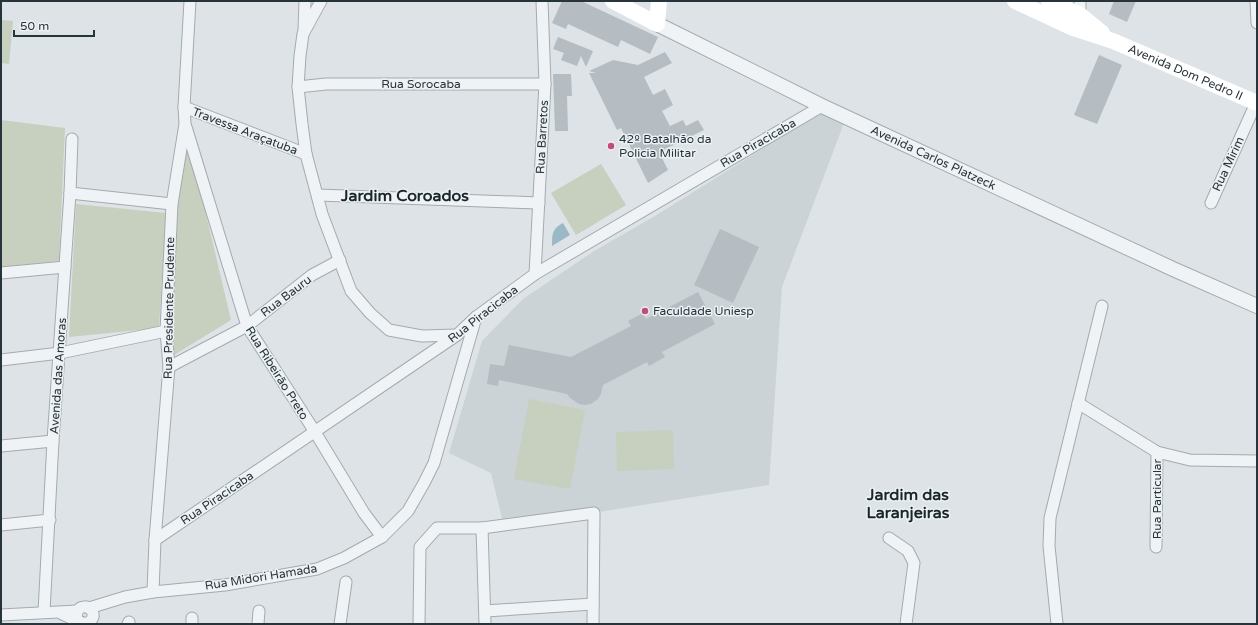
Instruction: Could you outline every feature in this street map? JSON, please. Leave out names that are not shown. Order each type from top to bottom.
[{"type":"main road","name":"Avenida Carlos Platzeck","points":[[613,1],[640,7],[657,24]]},
{"type":"main road","points":[[657,24],[659,1]]},
{"type":"main road","name":"Avenida Dom Pedro II","points":[[1015,1],[1077,15]]},
{"type":"main road","name":"Avenida Dom Pedro II","points":[[1049,1],[1077,15],[1113,41],[1257,103]]},
{"type":"street","name":"Rua Presidente Prudente","points":[[153,592],[155,540],[169,367],[166,331],[172,204],[185,124],[184,107],[190,1]]},
{"type":"street","points":[[305,1],[298,87],[306,154],[322,214],[351,291],[370,313],[389,330],[422,336],[457,334]]},
{"type":"street","points":[[303,34],[321,1]]},
{"type":"street","name":"Rua Barretos","points":[[535,274],[545,84],[542,1]]},
{"type":"street","points":[[1256,1],[1257,23]]},
{"type":"street","name":"Avenida Carlos Platzeck","points":[[657,24],[822,106],[1173,269],[1257,306]]},
{"type":"street","name":"Rua Sorocaba","points":[[298,87],[326,84],[545,84]]},
{"type":"street","name":"Rua Mirim","points":[[1211,203],[1257,103]]},
{"type":"street","name":"Rua Piracicaba","points":[[155,540],[457,334],[476,317],[535,274],[822,106]]},
{"type":"street","name":"Travessa Araçatuba","points":[[184,107],[306,154]]},
{"type":"street","name":"Rua Ribeirão Preto","points":[[185,124],[246,326],[315,432],[364,513],[382,537]]},
{"type":"street","name":"Avenida das Amoras","points":[[44,612],[72,140]]},
{"type":"street","points":[[70,193],[172,204]]},
{"type":"street","points":[[318,195],[539,203]]},
{"type":"street","name":"Rua Bauru","points":[[169,367],[246,326],[312,275],[340,260]]},
{"type":"street","points":[[1,273],[65,267]]},
{"type":"street","points":[[1057,624],[1048,546],[1050,518],[1102,306]]},
{"type":"street","name":"Rua Midori Hamada","points":[[1,615],[56,612],[84,618],[107,603],[125,597],[153,592],[225,585],[317,569],[344,558],[382,537],[408,511],[434,463],[476,317]]},
{"type":"street","points":[[1,360],[60,353],[166,331]]},
{"type":"street","name":"Rua Particular","points":[[1078,403],[1157,452],[1190,460],[1257,461]]},
{"type":"street","points":[[1,446],[53,441]]},
{"type":"street","name":"Rua Particular","points":[[1156,547],[1157,452]]},
{"type":"street","points":[[419,624],[420,547],[437,528],[482,528],[594,513],[593,624]]},
{"type":"street","points":[[1,525],[50,520]]},
{"type":"street","points":[[482,528],[485,624]]},
{"type":"street","points":[[889,538],[908,551],[914,563],[906,624]]},
{"type":"street","points":[[340,624],[346,582]]},
{"type":"street","points":[[485,612],[593,604]]},
{"type":"street","points":[[258,624],[259,611]]},
{"type":"shaded area","name":"Faculdade Uniesp","points":[[824,110],[844,123],[782,287],[769,485],[504,527],[491,473],[449,453],[482,341],[523,299],[594,251],[655,216]]},
{"type":"green space","points":[[1,20],[13,21],[9,64],[1,63]]},
{"type":"green space","points":[[1,120],[65,128],[59,261],[1,267]]},
{"type":"green space","points":[[187,134],[231,320],[174,355],[172,329],[178,206]]},
{"type":"green space","points":[[601,164],[626,205],[576,235],[551,193]]},
{"type":"green space","points":[[76,204],[166,213],[159,328],[69,337]]},
{"type":"green space","points":[[529,399],[585,410],[570,489],[514,479]]},
{"type":"green space","points":[[673,430],[674,469],[617,471],[616,432]]},
{"type":"water","points":[[563,223],[570,235],[552,246],[553,232]]},
{"type":"building","points":[[562,1],[581,1],[658,37],[650,54],[621,40],[618,47],[568,24],[566,29],[552,23]]},
{"type":"building","points":[[1114,1],[1136,1],[1127,22],[1109,14]]},
{"type":"building","points":[[558,37],[593,51],[586,67],[581,56],[577,66],[561,60],[564,53],[553,49]]},
{"type":"building","points":[[665,52],[672,63],[644,77],[653,95],[665,89],[673,105],[662,111],[670,126],[683,120],[686,126],[698,120],[704,130],[659,152],[668,170],[648,183],[621,128],[617,130],[589,73],[596,73],[589,71],[613,60],[638,65]]},
{"type":"building","points":[[1099,55],[1122,65],[1097,124],[1074,115]]},
{"type":"building","points":[[553,74],[571,74],[572,96],[567,96],[568,131],[555,131]]},
{"type":"building","points":[[720,229],[759,247],[733,303],[694,285]]},
{"type":"building","points":[[698,292],[715,324],[662,352],[665,357],[649,366],[647,362],[603,385],[598,399],[591,404],[579,404],[567,394],[499,380],[498,386],[487,384],[490,364],[504,366],[509,345],[571,357],[631,326],[628,321],[643,313],[646,319]]},
{"type":"place","name":"42º Batalhão da Policia Militar","points":[[611,146]]},
{"type":"place","name":"Faculdade Uniesp","points":[[645,311]]},
{"type":"district","name":"Jardim Coroados","points":[[405,195]]},
{"type":"district","name":"Jardim das Laranjeiras","points":[[908,503]]}]
